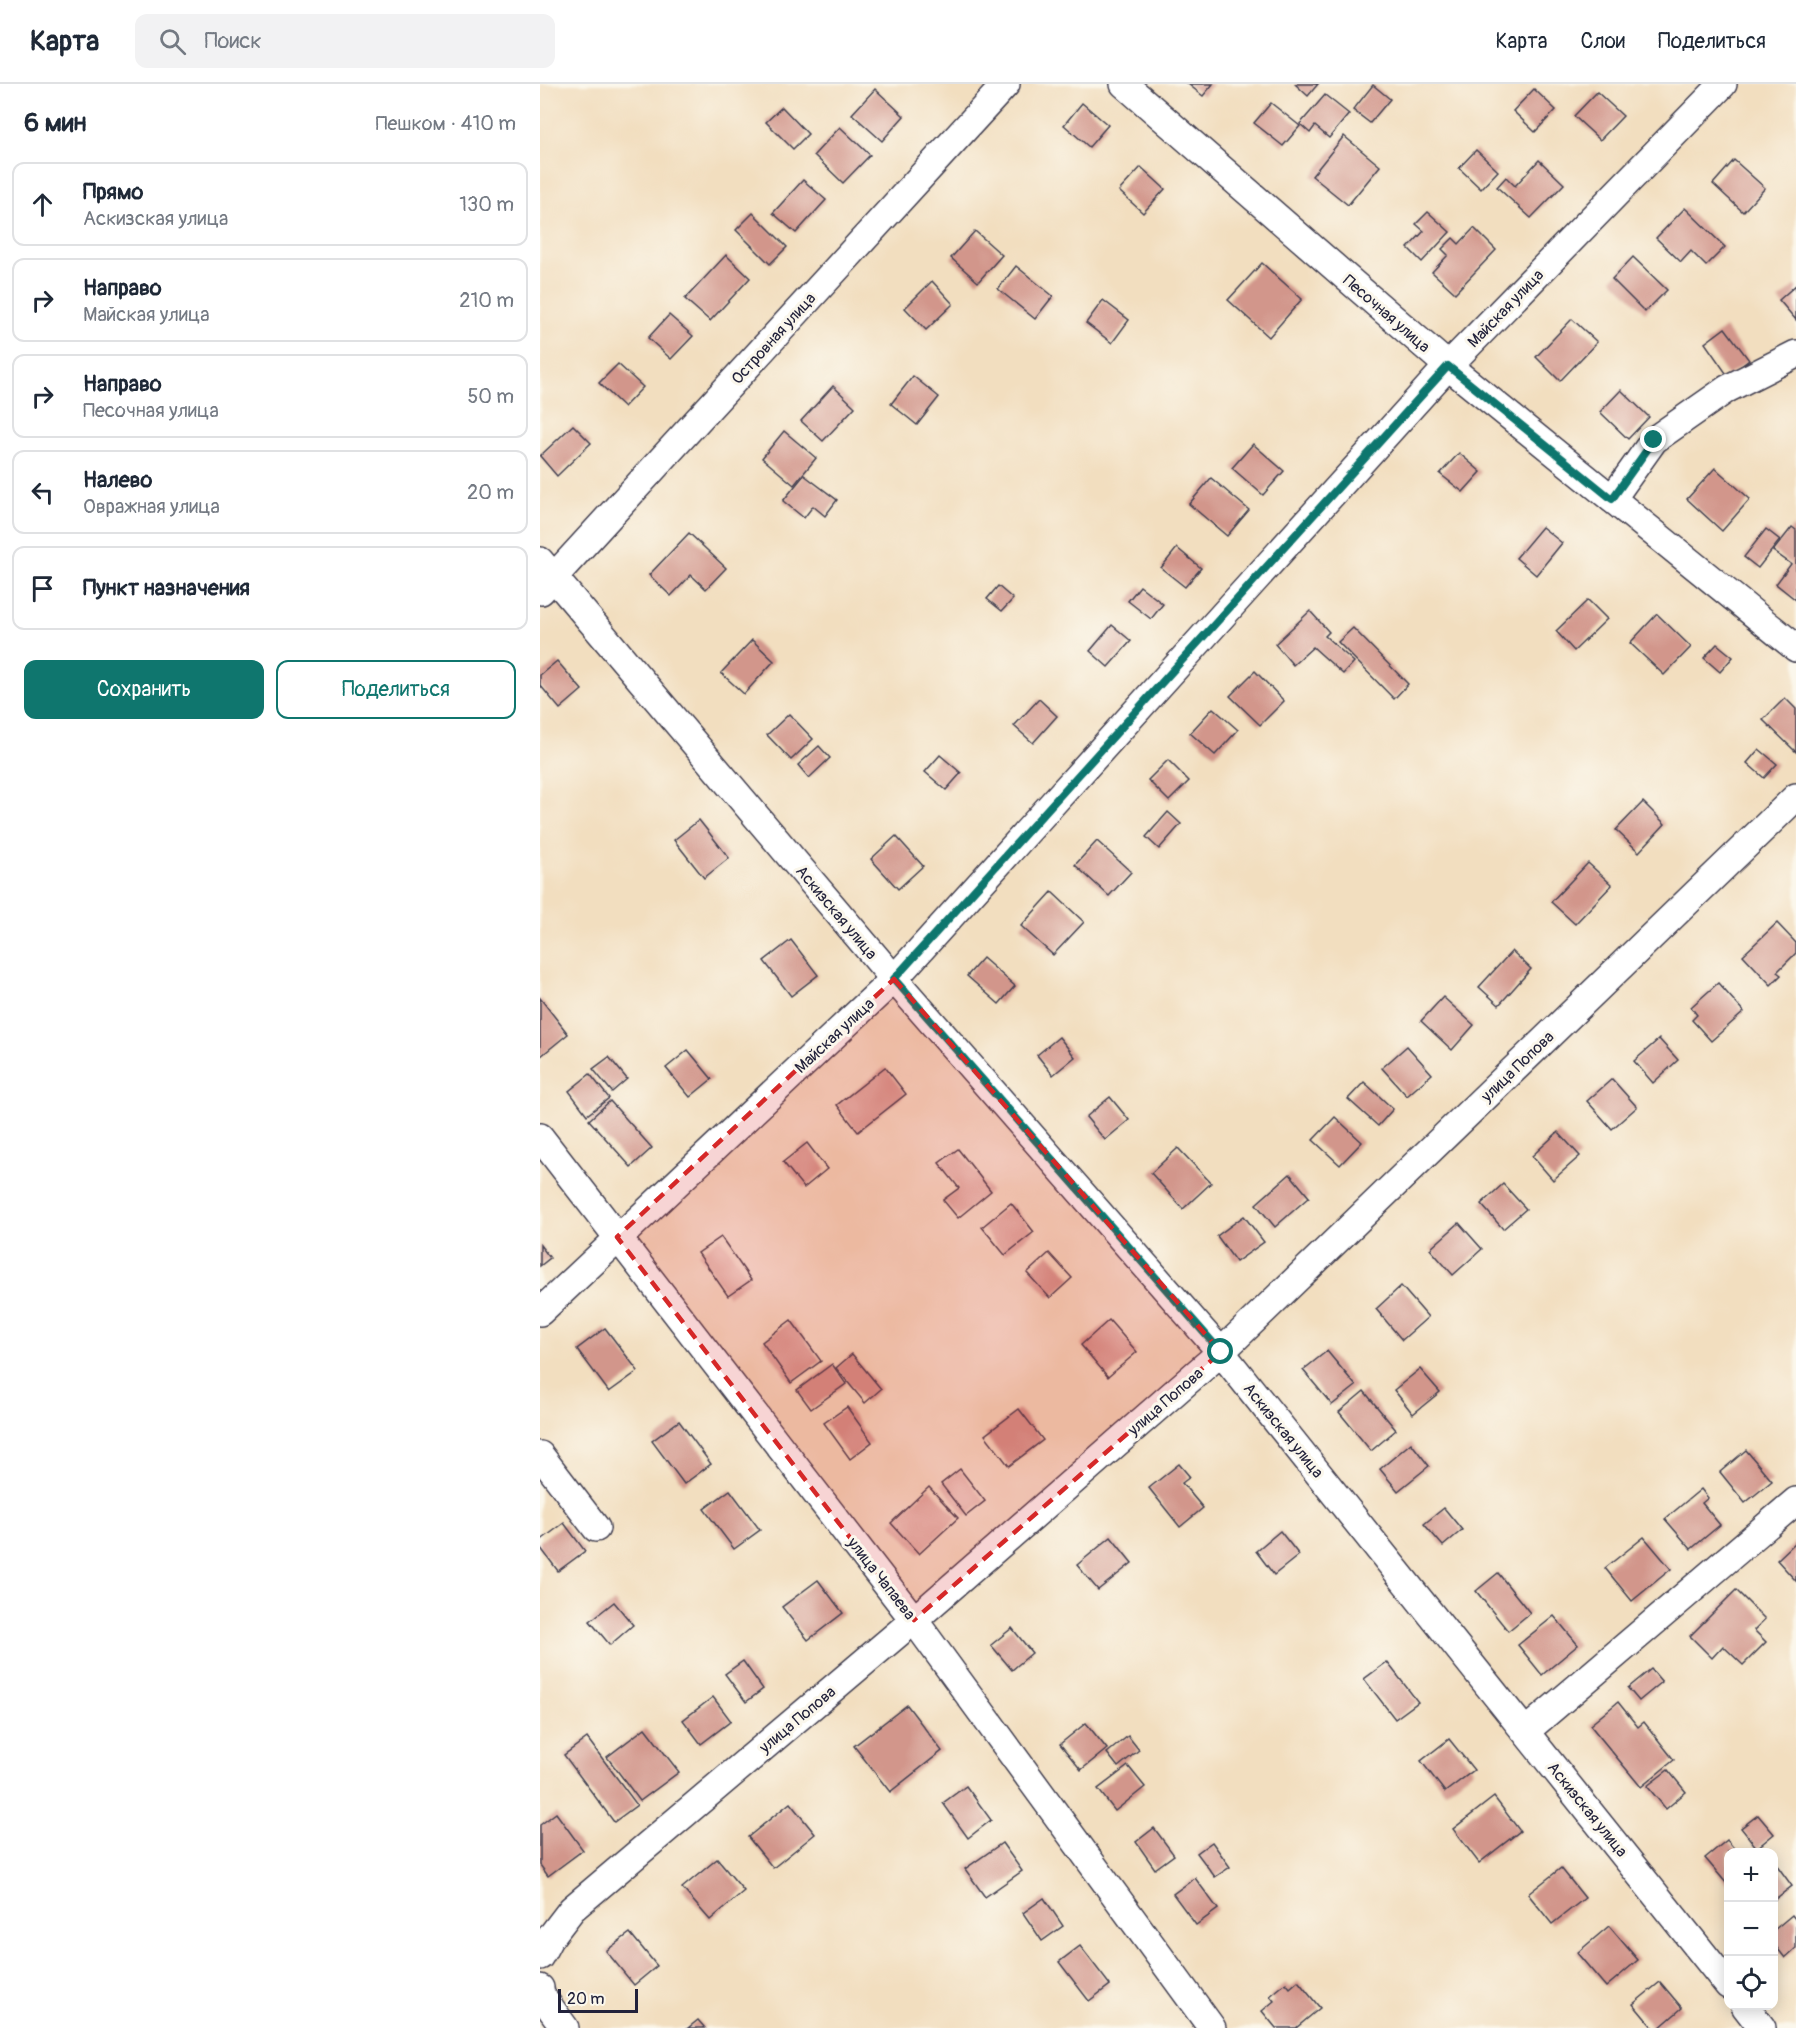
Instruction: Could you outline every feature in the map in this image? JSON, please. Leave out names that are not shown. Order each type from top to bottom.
[{"type":"street","name":"Островная улица","points":[[545,577],[1006,84]]},
{"type":"street","name":"Песочная улица","points":[[1124,84],[1448,366],[1796,648]]},
{"type":"street","name":"Майская улица","points":[[540,1312],[617,1237],[894,979],[1448,366],[1723,84]]},
{"type":"street","points":[[1612,499],[1654,440],[1727,389],[1796,354]]},
{"type":"street","name":"Аскизская улица","points":[[545,577],[1221,1352],[1724,1980]]},
{"type":"street","name":"улица Попова","points":[[543,1941],[572,1909],[914,1620],[1221,1352],[1796,797]]},
{"type":"street","name":"улица Чапаева","points":[[540,1137],[914,1620],[1212,2028]]},
{"type":"street","points":[[540,1455],[596,1528]]},
{"type":"street","points":[[1526,1731],[1796,1501]]},
{"type":"street","points":[[540,1988],[541,1995],[565,2028]]},
{"type":"street","points":[[1747,2010],[1762,2028]]},
{"type":"highlighted area","points":[[894,979],[1221,1352],[914,1620],[617,1237]]},
{"type":"building","points":[[1188,84],[1213,84],[1203,96]]},
{"type":"building","points":[[1295,84],[1318,84],[1308,96]]},
{"type":"building","points":[[1373,85],[1390,99],[1370,123],[1353,110]]},
{"type":"building","points":[[875,89],[904,116],[882,141],[852,114]]},
{"type":"building","points":[[1534,89],[1556,110],[1535,132],[1513,111]]},
{"type":"building","points":[[1597,92],[1623,116],[1600,140],[1574,116]]},
{"type":"building","points":[[1325,95],[1349,114],[1329,138],[1315,126],[1310,133],[1300,124]]},
{"type":"building","points":[[1082,103],[1108,125],[1089,147],[1064,125]]},
{"type":"building","points":[[1271,103],[1300,126],[1283,146],[1254,123]]},
{"type":"building","points":[[782,107],[808,134],[793,149],[766,122]]},
{"type":"building","points":[[840,127],[870,155],[843,183],[814,155]]},
{"type":"building","points":[[1344,136],[1380,166],[1348,205],[1312,176]]},
{"type":"building","points":[[1476,150],[1498,171],[1481,189],[1459,168]]},
{"type":"building","points":[[1539,160],[1564,184],[1531,218],[1497,187],[1506,177],[1515,186]]},
{"type":"building","points":[[1734,160],[1765,188],[1743,212],[1713,184]]},
{"type":"building","points":[[1141,167],[1165,189],[1143,213],[1119,191]]},
{"type":"building","points":[[803,180],[826,200],[796,233],[773,213]]},
{"type":"building","points":[[1685,208],[1725,247],[1706,266],[1691,251],[1681,262],[1656,238]]},
{"type":"building","points":[[1428,212],[1450,232],[1422,262],[1408,248],[1424,231],[1416,224]]},
{"type":"building","points":[[753,213],[787,247],[770,264],[736,230]]},
{"type":"building","points":[[1474,228],[1496,250],[1455,293],[1432,272],[1448,255],[1442,249],[1453,238],[1459,244]]},
{"type":"building","points":[[975,231],[1002,255],[978,282],[951,258]]},
{"type":"building","points":[[726,255],[750,278],[710,321],[685,299]]},
{"type":"building","points":[[1633,257],[1667,290],[1645,312],[1612,279]]},
{"type":"building","points":[[1262,263],[1302,299],[1269,337],[1228,300]]},
{"type":"building","points":[[1016,266],[1053,296],[1035,319],[998,289]]},
{"type":"building","points":[[932,281],[953,304],[926,330],[905,308]]},
{"type":"building","points":[[1796,285],[1796,320],[1779,300]]},
{"type":"building","points":[[1103,300],[1129,320],[1112,343],[1086,323]]},
{"type":"building","points":[[669,315],[693,336],[671,359],[648,338]]},
{"type":"building","points":[[1572,319],[1597,342],[1560,381],[1536,357]]},
{"type":"building","points":[[1725,328],[1749,360],[1728,376],[1705,343]]},
{"type":"building","points":[[618,364],[643,387],[624,407],[599,383]]},
{"type":"building","points":[[913,376],[939,397],[917,425],[891,404]]},
{"type":"building","points":[[833,386],[855,407],[823,441],[801,421]]},
{"type":"building","points":[[1621,390],[1649,417],[1628,439],[1600,412]]},
{"type":"building","points":[[573,425],[591,443],[557,476],[540,456]]},
{"type":"building","points":[[784,431],[816,458],[794,485],[762,458]]},
{"type":"building","points":[[1253,444],[1284,471],[1263,495],[1232,468]]},
{"type":"building","points":[[1459,453],[1481,472],[1463,492],[1440,474]]},
{"type":"building","points":[[1715,468],[1750,499],[1722,531],[1687,499]]},
{"type":"building","points":[[804,475],[837,500],[825,516],[813,506],[804,518],[783,501]]},
{"type":"building","points":[[1211,478],[1249,510],[1227,536],[1189,504]]},
{"type":"building","points":[[1542,527],[1562,543],[1536,575],[1516,558]]},
{"type":"building","points":[[1792,527],[1796,530],[1796,600],[1776,584],[1791,564],[1773,551]]},
{"type":"building","points":[[1766,529],[1780,540],[1758,568],[1744,557]]},
{"type":"building","points":[[689,533],[726,568],[706,589],[691,575],[671,596],[649,575]]},
{"type":"building","points":[[1177,548],[1201,568],[1185,587],[1161,568]]},
{"type":"building","points":[[998,586],[1013,599],[1002,611],[987,599]]},
{"type":"building","points":[[1140,586],[1163,604],[1151,619],[1128,601]]},
{"type":"building","points":[[1588,600],[1607,619],[1574,651],[1556,631]]},
{"type":"building","points":[[1310,611],[1329,632],[1325,636],[1354,662],[1343,674],[1313,647],[1293,665],[1275,644]]},
{"type":"building","points":[[1657,614],[1691,647],[1664,675],[1630,643]]},
{"type":"building","points":[[1112,625],[1131,641],[1108,667],[1090,651]]},
{"type":"building","points":[[1353,628],[1408,684],[1394,699],[1338,642]]},
{"type":"building","points":[[752,640],[774,661],[744,694],[721,673]]},
{"type":"building","points":[[1717,644],[1733,657],[1720,672],[1704,658]]},
{"type":"building","points":[[557,661],[582,690],[560,709],[540,685],[540,675]]},
{"type":"building","points":[[1255,671],[1284,701],[1260,725],[1230,696]]},
{"type":"building","points":[[1785,698],[1796,709],[1796,752],[1763,720]]},
{"type":"building","points":[[1039,699],[1057,716],[1033,743],[1014,726]]},
{"type":"building","points":[[1213,708],[1238,730],[1215,755],[1190,733]]},
{"type":"building","points":[[789,714],[813,739],[791,760],[767,735]]},
{"type":"building","points":[[819,746],[830,758],[809,778],[798,765]]},
{"type":"building","points":[[1759,749],[1777,764],[1764,778],[1747,763]]},
{"type":"building","points":[[940,755],[961,773],[946,790],[925,772]]},
{"type":"building","points":[[1168,760],[1189,781],[1169,801],[1148,780]]},
{"type":"building","points":[[1643,802],[1665,824],[1639,852],[1616,830]]},
{"type":"building","points":[[1168,812],[1181,824],[1159,849],[1146,837]]},
{"type":"building","points":[[699,820],[729,858],[704,878],[674,840]]},
{"type":"building","points":[[896,836],[923,866],[898,889],[871,859]]},
{"type":"building","points":[[1097,841],[1131,872],[1109,896],[1075,865]]},
{"type":"building","points":[[1588,863],[1612,885],[1575,924],[1551,902]]},
{"type":"building","points":[[1052,892],[1084,922],[1053,955],[1021,926]]},
{"type":"building","points":[[1777,923],[1796,943],[1796,953],[1777,972],[1781,975],[1771,985],[1743,955]]},
{"type":"building","points":[[791,940],[818,975],[791,996],[764,961]]},
{"type":"building","points":[[1512,951],[1531,969],[1499,1005],[1479,987]]},
{"type":"building","points":[[983,958],[1015,986],[999,1004],[967,976]]},
{"type":"building","points":[[1718,983],[1744,1012],[1711,1041],[1692,1020],[1697,1015],[1691,1007]]},
{"type":"building","points":[[1443,997],[1474,1025],[1452,1050],[1421,1021]]},
{"type":"building","points":[[540,998],[568,1034],[541,1056],[540,1055]]},
{"type":"building","points":[[1059,1037],[1075,1057],[1053,1075],[1037,1055]]},
{"type":"building","points":[[1659,1039],[1678,1060],[1653,1083],[1634,1061]]},
{"type":"building","points":[[1407,1046],[1432,1074],[1407,1096],[1382,1068]]},
{"type":"building","points":[[688,1050],[712,1079],[690,1097],[666,1068]]},
{"type":"building","points":[[609,1057],[627,1079],[612,1092],[593,1069]]},
{"type":"building","points":[[885,1067],[906,1094],[858,1132],[837,1105]]},
{"type":"building","points":[[590,1074],[609,1098],[587,1115],[569,1091]]},
{"type":"building","points":[[1612,1079],[1637,1107],[1612,1129],[1587,1101]]},
{"type":"building","points":[[1364,1082],[1393,1109],[1378,1126],[1348,1099]]},
{"type":"building","points":[[1110,1097],[1129,1120],[1105,1140],[1086,1117]]},
{"type":"building","points":[[610,1101],[652,1148],[631,1167],[589,1120]]},
{"type":"building","points":[[1335,1117],[1362,1142],[1340,1165],[1313,1140]]},
{"type":"building","points":[[1558,1132],[1580,1156],[1553,1180],[1532,1156]]},
{"type":"building","points":[[807,1143],[827,1169],[804,1188],[783,1162]]},
{"type":"building","points":[[1178,1148],[1211,1183],[1183,1209],[1151,1173]]},
{"type":"building","points":[[958,1149],[991,1191],[958,1218],[943,1200],[959,1188],[939,1163]]},
{"type":"building","points":[[1290,1174],[1309,1197],[1275,1227],[1256,1204]]},
{"type":"building","points":[[1503,1184],[1526,1209],[1503,1229],[1481,1204]]},
{"type":"building","points":[[1011,1203],[1034,1232],[1005,1255],[982,1227]]},
{"type":"building","points":[[1244,1216],[1264,1242],[1236,1262],[1217,1236]]},
{"type":"building","points":[[1459,1223],[1482,1249],[1453,1275],[1430,1249]]},
{"type":"building","points":[[721,1237],[751,1280],[728,1296],[698,1253]]},
{"type":"building","points":[[540,1245],[550,1258],[540,1266]]},
{"type":"building","points":[[1049,1253],[1072,1278],[1050,1298],[1027,1273]]},
{"type":"building","points":[[1401,1286],[1428,1317],[1402,1340],[1376,1309]]},
{"type":"building","points":[[791,1320],[821,1361],[791,1383],[762,1342]]},
{"type":"building","points":[[1109,1320],[1137,1352],[1108,1377],[1081,1345]]},
{"type":"building","points":[[605,1328],[638,1371],[609,1392],[577,1349]]},
{"type":"building","points":[[1327,1351],[1356,1386],[1332,1405],[1303,1370]]},
{"type":"building","points":[[852,1354],[881,1389],[865,1403],[836,1368]]},
{"type":"building","points":[[832,1364],[846,1384],[811,1409],[797,1390]]},
{"type":"building","points":[[1420,1369],[1440,1392],[1413,1414],[1394,1390]]},
{"type":"building","points":[[1364,1391],[1396,1430],[1371,1451],[1339,1412]]},
{"type":"building","points":[[847,1407],[872,1442],[850,1459],[824,1423]]},
{"type":"building","points":[[1019,1409],[1043,1440],[1009,1466],[985,1435]]},
{"type":"building","points":[[679,1421],[711,1464],[684,1484],[652,1441]]},
{"type":"building","points":[[1411,1443],[1429,1466],[1398,1491],[1380,1469]]},
{"type":"building","points":[[1746,1450],[1772,1481],[1745,1503],[1720,1472]]},
{"type":"building","points":[[1179,1464],[1190,1477],[1182,1483],[1203,1508],[1180,1527],[1149,1488]]},
{"type":"building","points":[[960,1469],[985,1501],[966,1516],[941,1484]]},
{"type":"building","points":[[929,1487],[958,1518],[919,1554],[891,1523]]},
{"type":"building","points":[[1701,1489],[1708,1498],[1702,1503],[1720,1525],[1691,1549],[1665,1519]]},
{"type":"building","points":[[730,1490],[760,1530],[734,1549],[704,1509]]},
{"type":"building","points":[[1444,1508],[1462,1530],[1443,1546],[1424,1524]]},
{"type":"building","points":[[564,1523],[585,1551],[558,1571],[540,1547],[540,1541]]},
{"type":"building","points":[[1280,1531],[1299,1555],[1274,1575],[1256,1551]]},
{"type":"building","points":[[1111,1537],[1132,1563],[1098,1590],[1077,1565]]},
{"type":"building","points":[[1644,1537],[1671,1569],[1632,1601],[1605,1568]]},
{"type":"building","points":[[1796,1542],[1796,1581],[1777,1560]]},
{"type":"building","points":[[1498,1573],[1530,1613],[1508,1631],[1476,1591]]},
{"type":"building","points":[[818,1580],[843,1613],[808,1640],[782,1607]]},
{"type":"building","points":[[1736,1590],[1765,1619],[1754,1630],[1766,1642],[1743,1665],[1723,1646],[1712,1658],[1690,1636]]},
{"type":"building","points":[[614,1602],[633,1625],[610,1645],[590,1621]]},
{"type":"building","points":[[1554,1616],[1578,1645],[1542,1675],[1518,1645]]},
{"type":"building","points":[[1012,1628],[1032,1653],[1012,1670],[991,1645]]},
{"type":"building","points":[[743,1661],[763,1689],[746,1702],[725,1674]]},
{"type":"building","points":[[1387,1662],[1418,1702],[1395,1719],[1364,1679]]},
{"type":"building","points":[[1651,1669],[1662,1682],[1639,1701],[1628,1688]]},
{"type":"building","points":[[713,1697],[731,1721],[701,1744],[683,1720]]},
{"type":"building","points":[[1618,1702],[1638,1727],[1644,1722],[1674,1760],[1641,1787],[1590,1725]]},
{"type":"building","points":[[907,1705],[942,1751],[890,1792],[854,1746]]},
{"type":"building","points":[[1086,1723],[1107,1749],[1081,1770],[1060,1744]]},
{"type":"building","points":[[645,1728],[679,1772],[640,1801],[607,1757]]},
{"type":"building","points":[[1128,1736],[1139,1750],[1118,1767],[1107,1753]]},
{"type":"building","points":[[587,1738],[637,1805],[614,1822],[564,1755]]},
{"type":"building","points":[[1449,1739],[1474,1770],[1445,1792],[1421,1761]]},
{"type":"building","points":[[1128,1766],[1145,1787],[1115,1811],[1098,1789]]},
{"type":"building","points":[[1668,1770],[1686,1792],[1666,1809],[1647,1786]]},
{"type":"building","points":[[966,1786],[991,1820],[968,1838],[943,1803]]},
{"type":"building","points":[[1494,1797],[1520,1831],[1479,1863],[1453,1829]]},
{"type":"building","points":[[790,1803],[815,1834],[773,1868],[748,1837]]},
{"type":"building","points":[[556,1813],[583,1850],[548,1876],[540,1865],[540,1825]]},
{"type":"building","points":[[1758,1815],[1774,1834],[1757,1848],[1741,1828]]},
{"type":"building","points":[[1154,1828],[1174,1855],[1155,1869],[1136,1842]]},
{"type":"building","points":[[1727,1840],[1734,1848],[1724,1848],[1724,1880],[1705,1858]]},
{"type":"building","points":[[1212,1842],[1230,1867],[1215,1877],[1197,1853]]},
{"type":"building","points":[[1002,1843],[1022,1871],[985,1897],[965,1869]]},
{"type":"building","points":[[717,1859],[744,1891],[710,1920],[682,1888]]},
{"type":"building","points":[[1778,1867],[1792,1886],[1778,1897]]},
{"type":"building","points":[[1561,1868],[1585,1898],[1552,1924],[1528,1894]]},
{"type":"building","points":[[1195,1878],[1218,1909],[1196,1925],[1173,1894]]},
{"type":"building","points":[[1044,1898],[1063,1926],[1042,1941],[1023,1913]]},
{"type":"building","points":[[1792,1915],[1796,1920],[1796,1948],[1785,1958],[1778,1949],[1778,1927]]},
{"type":"building","points":[[1609,1926],[1638,1960],[1606,1987],[1577,1953]]},
{"type":"building","points":[[630,1933],[657,1966],[634,1985],[606,1951]]},
{"type":"building","points":[[1080,1946],[1110,1985],[1089,2001],[1059,1962]]},
{"type":"building","points":[[1298,1981],[1320,2008],[1296,2028],[1276,2028],[1262,2011],[1274,2001],[1270,1996],[1286,1983],[1290,1988]]},
{"type":"building","points":[[1660,1982],[1682,2008],[1659,2028],[1653,2028],[1633,2004]]},
{"type":"building","points":[[698,2020],[705,2028],[688,2028]]},
{"type":"route","points":[[1221,1352],[894,979],[1448,366],[1612,499],[1654,440]]}]
